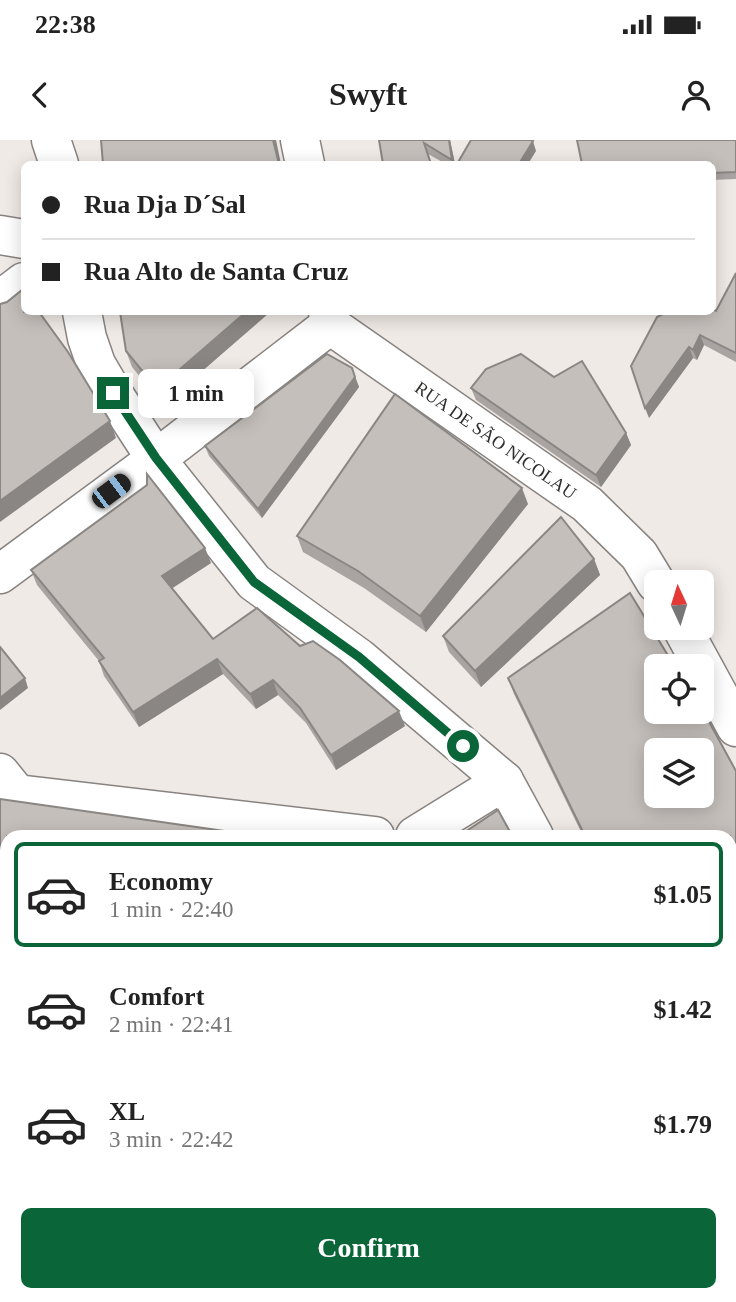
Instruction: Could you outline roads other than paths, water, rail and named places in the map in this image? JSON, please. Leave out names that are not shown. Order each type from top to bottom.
[{"type":"street","points":[[51,140],[58,161]]},
{"type":"street","points":[[300,140],[304,161]]},
{"type":"street","points":[[0,235],[21,238]]},
{"type":"street","points":[[0,300],[21,284]]},
{"type":"street","points":[[83,315],[96,364],[156,458],[254,582],[359,657],[504,781],[531,830]]},
{"type":"street","points":[[0,574],[156,458],[329,318]]},
{"type":"street","name":"RUA DE SÃO NICOLAU","points":[[329,318],[587,504],[639,555],[648,570]]},
{"type":"street","points":[[689,640],[736,727]]},
{"type":"street","points":[[0,773],[17,794],[324,830]]},
{"type":"street","points":[[425,830],[504,781]]}]
